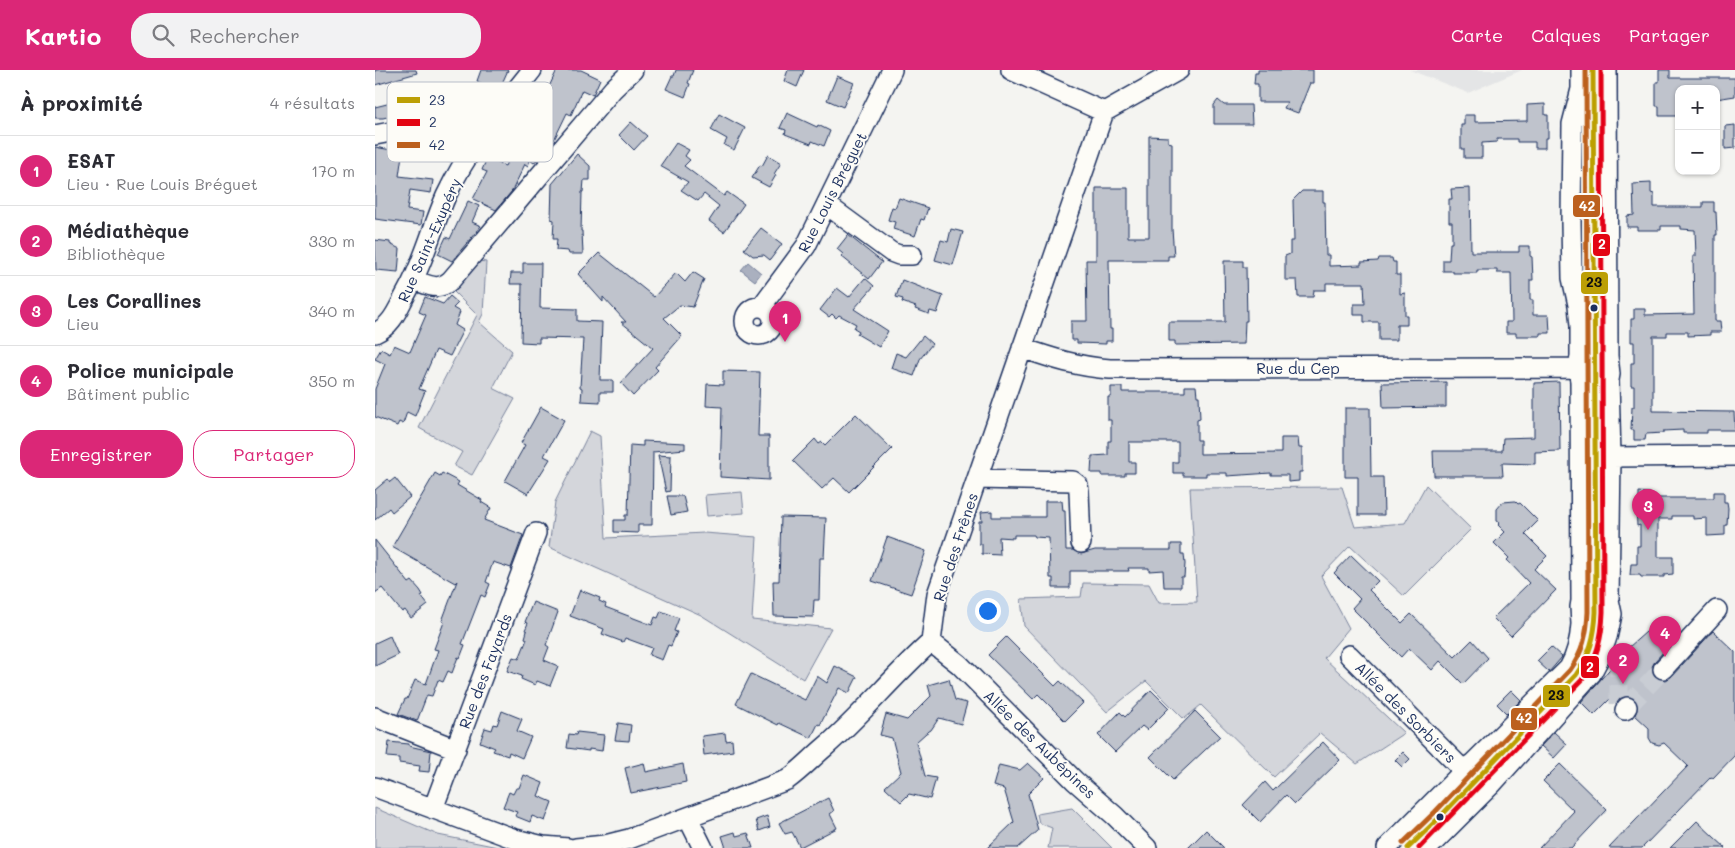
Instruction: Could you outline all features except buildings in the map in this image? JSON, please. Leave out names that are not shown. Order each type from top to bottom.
[{"type":"street","name":"Rue Saint-Exupéry","points":[[523,82],[532,70]]},
{"type":"street","points":[[553,160],[613,89],[633,70]]},
{"type":"street","name":"Rue Louis Bréguet","points":[[761,307],[803,251],[892,70]]},
{"type":"street","points":[[1018,71],[1103,112],[1179,70]]},
{"type":"street","points":[[1387,848],[1569,668],[1580,641],[1578,305],[1572,278],[1571,212],[1572,124],[1581,89],[1581,70]]},
{"type":"street","points":[[1428,848],[1475,799],[1482,796],[1591,674],[1600,660],[1608,639],[1612,614],[1609,600],[1611,457],[1608,356],[1607,70]]},
{"type":"street","name":"Rue des Frênes","points":[[931,642],[937,594],[1103,112]]},
{"type":"street","name":"Rue Saint-Exupéry","points":[[375,333],[390,324],[413,280],[446,197],[466,162]]},
{"type":"street","points":[[413,280],[437,288],[451,280],[551,162]]},
{"type":"street","points":[[827,205],[891,252],[899,255],[912,254]]},
{"type":"street","name":"Rue du Cep","points":[[1022,348],[1071,364],[1110,369],[1579,369]]},
{"type":"street","points":[[1579,369],[1594,354],[1608,356]]},
{"type":"street","points":[[1579,369],[1595,383],[1609,380]]},
{"type":"street","points":[[1611,457],[1735,456]]},
{"type":"street","points":[[977,480],[1073,481],[1079,491],[1081,542]]},
{"type":"street","name":"Rue des Fayards","points":[[433,809],[536,533]]},
{"type":"street","points":[[1581,601],[1595,597],[1609,600]]},
{"type":"street","points":[[1663,669],[1717,610]]},
{"type":"street","points":[[1581,624],[1595,628],[1610,624]]},
{"type":"street","points":[[576,848],[605,845],[629,839],[787,780],[832,741],[931,642]]},
{"type":"street","name":"Allée des Aubépines","points":[[931,642],[959,664],[1070,775],[1147,848]]},
{"type":"street","name":"Allée des Sorbiers","points":[[1349,655],[1464,771]]},
{"type":"street","points":[[375,717],[456,749]]},
{"type":"street","points":[[1464,771],[1485,771],[1493,783]]},
{"type":"street","points":[[1464,771],[1464,792],[1475,799]]},
{"type":"street","points":[[375,787],[515,839],[543,846],[568,848]]},
{"type":"street","points":[[688,818],[703,848]]},
{"type":"shaded area","points":[[1410,70],[1522,70],[1468,93]]},
{"type":"shaded area","points":[[479,261],[486,262],[483,314],[479,322],[512,351],[493,388],[515,399],[472,475],[454,466],[462,452],[419,428],[477,315],[454,292]]},
{"type":"shaded area","points":[[590,431],[600,436],[606,538],[704,533],[757,537],[752,620],[831,628],[803,679],[701,615],[549,547],[555,502]]},
{"type":"shaded area","points":[[1426,485],[1471,529],[1404,596],[1350,546],[1321,576],[1349,628],[1324,658],[1404,733],[1357,764],[1320,733],[1274,777],[1201,705],[1184,719],[1146,681],[1107,712],[1024,626],[1021,599],[1081,597],[1083,583],[1149,584],[1159,603],[1197,602],[1190,488],[1342,487],[1355,527],[1405,523]]},
{"type":"shaded area","points":[[742,492],[744,513],[707,516],[705,495]]},
{"type":"shaded area","points":[[375,808],[438,835],[503,848],[375,848]]},
{"type":"shaded area","points":[[1072,808],[1112,848],[1048,848],[1052,828],[1039,823],[1037,814]]},
{"type":"water","points":[[748,262],[761,273],[755,281],[741,270]]},
{"type":"tunnel","points":[[1619,665],[1619,704]]},
{"type":"tunnel","points":[[1627,707],[1663,669]]},
{"type":"transit line","name":"42","points":[[1403,843],[1570,670],[1581,650],[1587,628],[1586,70]]},
{"type":"transit line","name":"23","points":[[1408,848],[1576,675],[1585,660],[1593,637],[1596,612],[1593,70]]},
{"type":"transit line","name":"2","points":[[1419,848],[1582,680],[1595,656],[1600,639],[1603,612],[1601,70]]},
{"type":"place","name":"ESAT","points":[[785,342]]},
{"type":"place","name":"Les Corallines","points":[[1648,530]]},
{"type":"place","name":"Police municipale","points":[[1665,657]]},
{"type":"place","name":"Médiathèque","points":[[1623,684]]}]
